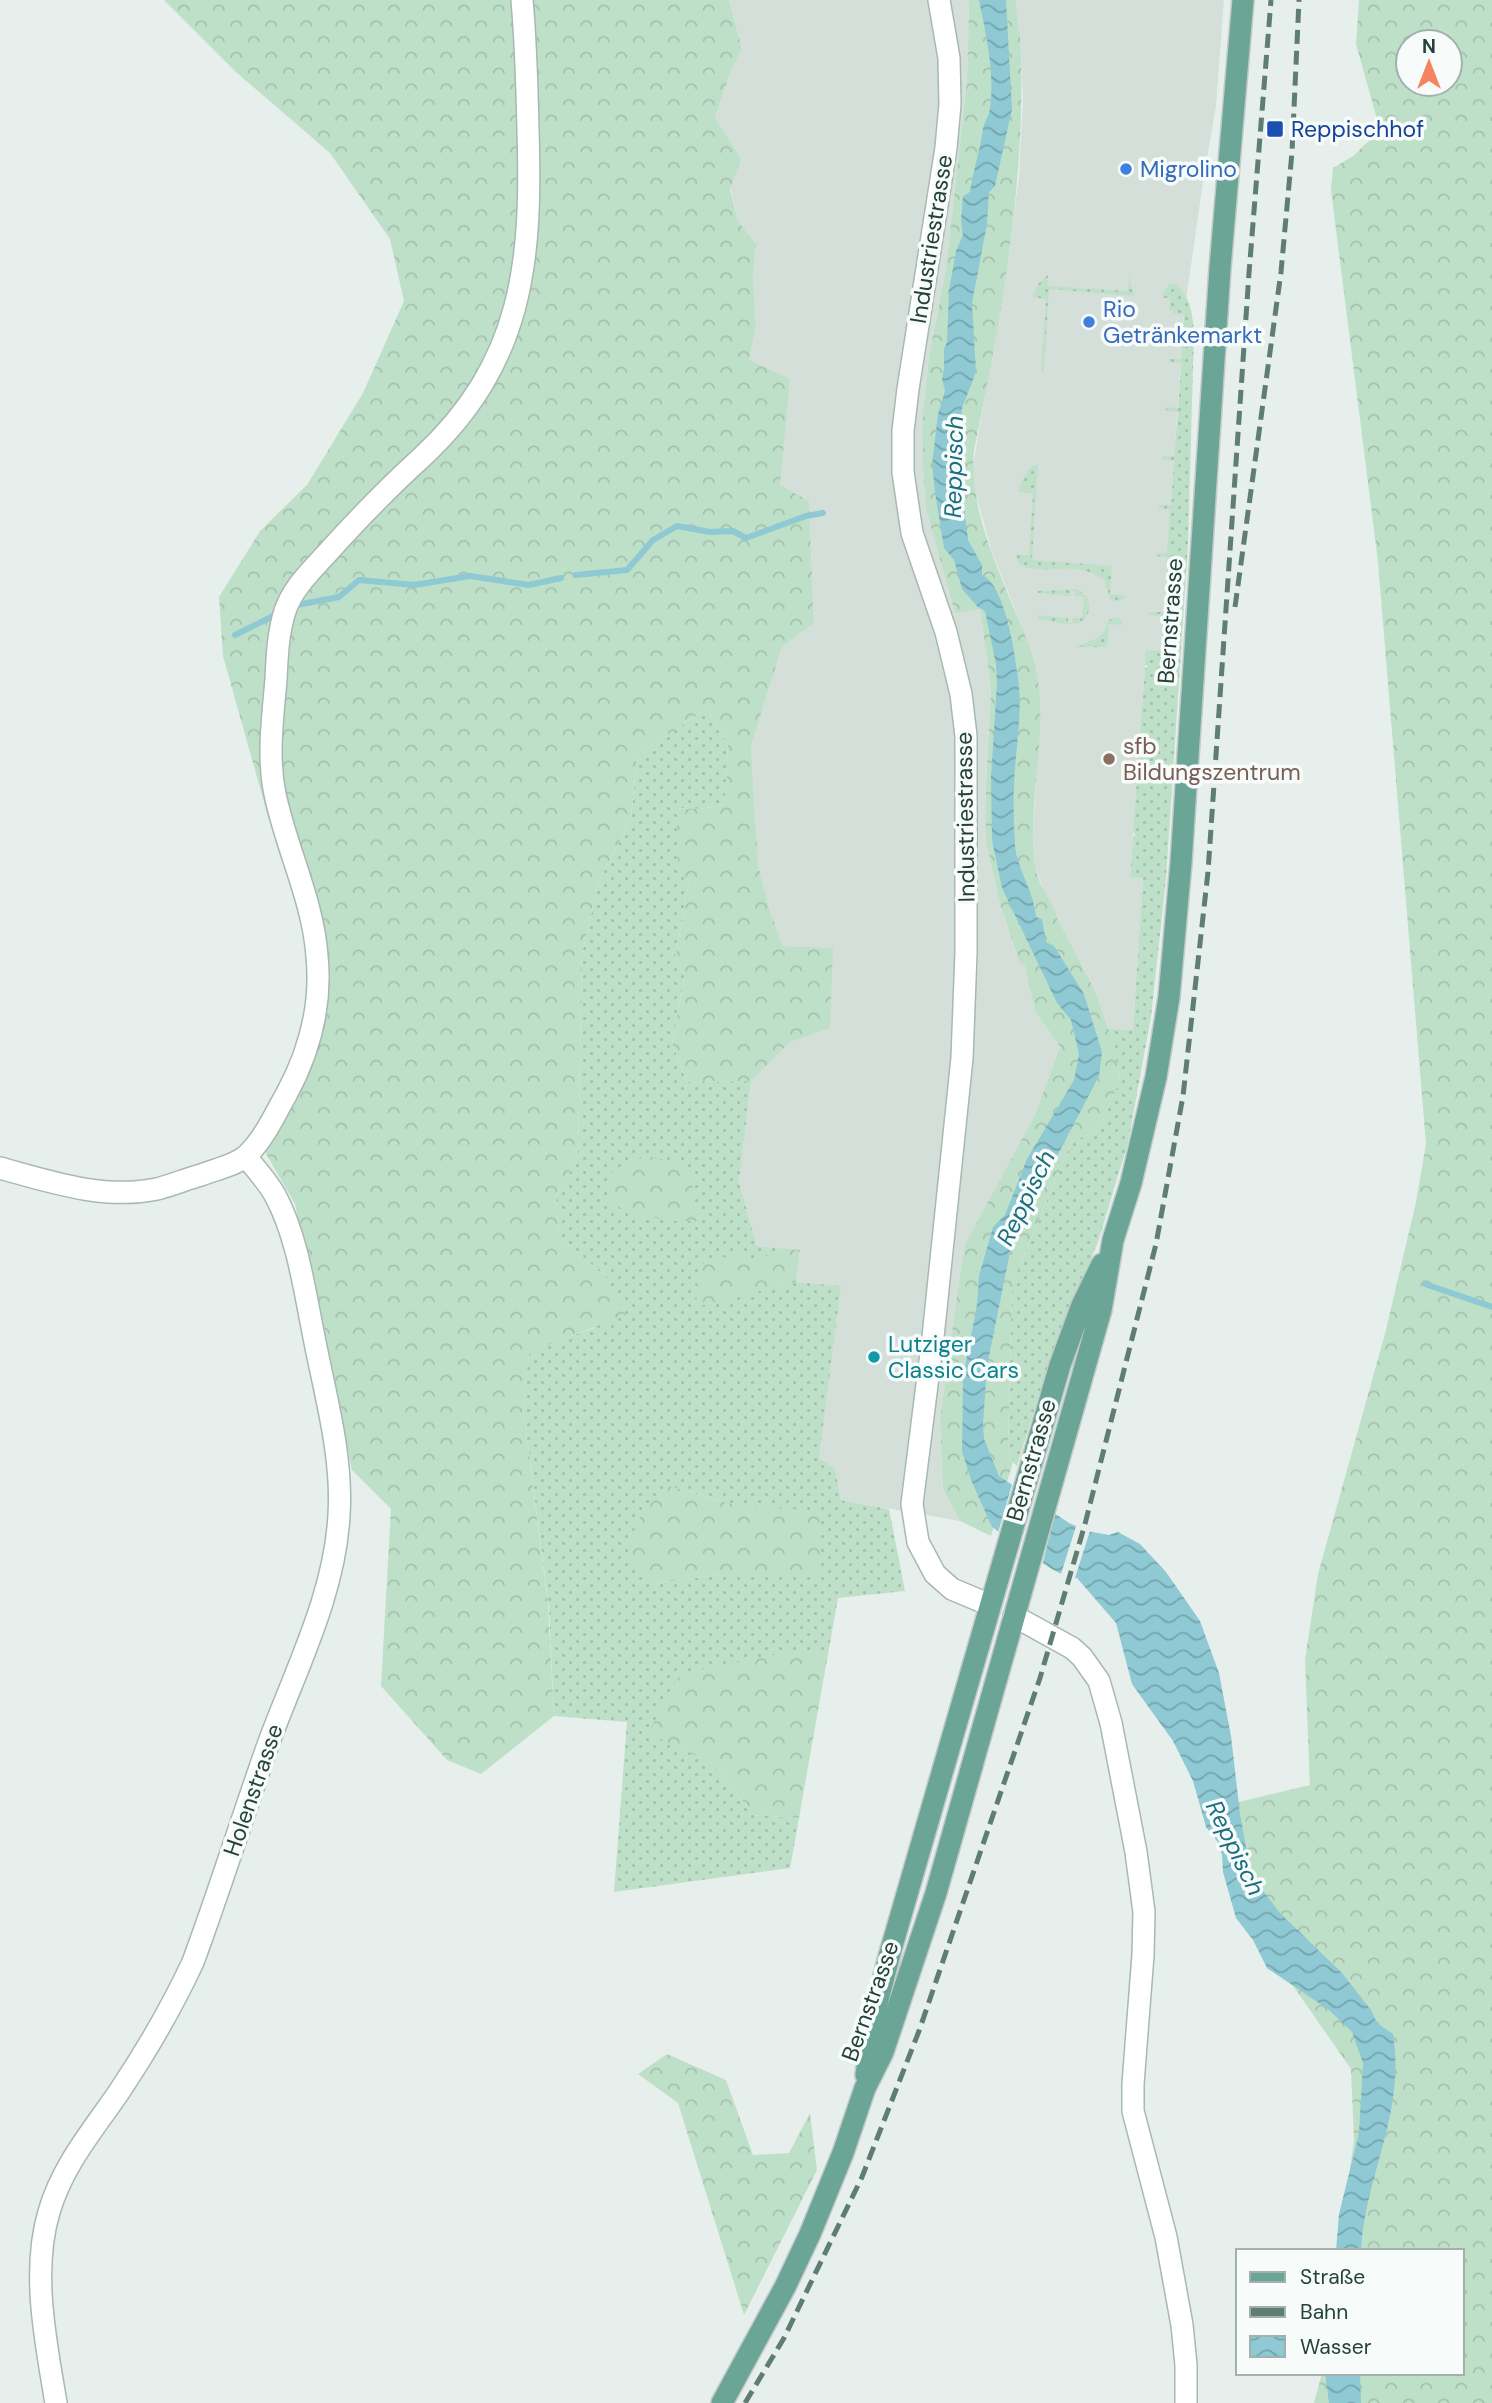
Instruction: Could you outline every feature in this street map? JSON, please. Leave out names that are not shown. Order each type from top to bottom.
[{"type":"main road","name":"Bernstrasse","points":[[865,2088],[883,2052],[932,1906],[1101,1310],[1113,1240],[1143,1138],[1156,1077],[1169,997],[1181,863],[1221,256],[1243,0]]},
{"type":"main road","name":"Bernstrasse","points":[[865,2088],[868,2047],[890,1953],[990,1605],[1069,1337],[1113,1240]]},
{"type":"main road","points":[[990,1605],[1014,1616]]},
{"type":"main road","points":[[722,2403],[785,2287],[810,2234],[865,2088]]},
{"type":"street","points":[[0,1168],[86,1190],[129,1192],[170,1185],[246,1157],[294,1081],[310,1042],[318,1000],[318,961],[314,929],[279,811],[272,776],[271,745],[283,617],[292,596],[315,566],[460,415],[489,374],[507,331],[523,279],[528,232],[529,149],[522,0]]},
{"type":"street","name":"Industriestrasse","points":[[939,0],[949,58],[950,104],[908,389],[903,430],[903,472],[912,533],[954,659],[966,736],[966,953],[962,1058],[933,1337],[912,1504],[918,1542],[935,1574],[952,1589],[990,1605]]},
{"type":"street","name":"Holenstrasse","points":[[56,2403],[43,2294],[43,2244],[48,2212],[69,2164],[152,2040],[193,1962],[270,1739],[311,1632],[336,1547],[340,1511],[337,1462],[293,1241],[275,1195],[246,1157]]},
{"type":"street","points":[[1014,1616],[1072,1648],[1082,1657],[1099,1681],[1111,1723],[1136,1852],[1144,1912],[1132,2084],[1133,2111],[1166,2237],[1178,2301],[1186,2365],[1186,2403]]},
{"type":"shaded area","points":[[729,0],[969,0],[967,81],[946,268],[929,355],[923,411],[926,509],[955,612],[980,608],[991,687],[986,842],[1000,904],[1019,961],[1025,965],[1035,1011],[1060,1047],[1034,1117],[965,1245],[940,1420],[943,1489],[960,1521],[841,1500],[835,1468],[819,1458],[840,1287],[796,1282],[800,1250],[757,1246],[739,1182],[751,1081],[790,1042],[833,948],[783,946],[770,911],[758,864],[751,746],[782,647],[814,622],[809,501],[780,485],[789,379],[749,361],[756,326],[753,275],[756,244],[738,221],[715,118],[731,70],[742,49]]},
{"type":"shaded area","points":[[1016,0],[1224,0],[1216,106],[1184,314],[1161,651],[1146,651],[1130,877],[1143,878],[1133,1030],[1109,1029],[1095,991],[1060,923],[1058,924],[1035,868],[1033,836],[1039,733],[1037,673],[1032,653],[991,549],[972,472],[1019,177],[1023,100]]},
{"type":"green space","points":[[164,0],[729,0],[742,49],[731,70],[715,118],[741,159],[730,189],[738,221],[756,244],[753,275],[756,326],[749,360],[790,379],[780,485],[809,501],[814,623],[782,647],[751,746],[758,864],[770,911],[783,946],[833,948],[830,1028],[790,1042],[751,1081],[687,1082],[672,1044],[685,976],[675,959],[689,881],[678,872],[677,808],[701,809],[725,804],[728,746],[707,708],[637,756],[631,818],[599,881],[582,953],[578,1154],[556,1197],[559,1236],[606,1277],[626,1315],[529,1352],[523,1408],[548,1603],[554,1716],[481,1774],[447,1760],[381,1686],[391,1509],[352,1470],[295,1204],[265,1152],[288,1086],[314,975],[310,926],[269,820],[223,656],[219,597],[260,531],[307,485],[363,393],[404,301],[390,239],[330,153],[237,73]]},
{"type":"green space","points":[[969,0],[1016,0],[1020,31],[1021,84],[1020,137],[1010,242],[974,451],[975,490],[990,549],[1030,647],[1037,674],[1040,722],[1033,817],[1035,865],[1058,923],[1095,991],[1112,1038],[1120,1080],[1098,1131],[1072,1141],[1012,1284],[1008,1448],[1013,1462],[991,1536],[960,1521],[943,1489],[940,1420],[956,1303],[965,1244],[1034,1117],[1060,1047],[1035,1011],[1025,966],[1019,961],[1000,904],[986,842],[991,687],[980,609],[955,613],[926,509],[923,411],[929,356],[946,268],[967,81]]},
{"type":"green space","points":[[1359,0],[1492,0],[1492,2403],[1314,2403],[1321,2375],[1464,2375],[1464,2249],[1339,2249],[1354,2140],[1351,2069],[1257,1934],[1218,1807],[1310,1785],[1305,1660],[1318,1574],[1386,1330],[1416,1202],[1426,1144],[1378,562],[1331,190],[1333,168],[1353,156],[1380,130],[1356,44]]},
{"type":"green space","points":[[1048,275],[1048,286],[1128,291],[1129,276],[1134,296],[1049,289],[1044,371],[1041,370],[1046,299],[1032,297],[1039,283]]},
{"type":"green space","points":[[1170,284],[1175,284],[1188,300],[1194,332],[1188,545],[1166,879],[1151,1017],[1128,1143],[1099,1239],[1045,1375],[1017,1466],[1008,1448],[1012,1284],[1072,1141],[1098,1131],[1120,1080],[1109,1029],[1133,1030],[1143,878],[1130,877],[1133,836],[1136,835],[1133,832],[1138,763],[1141,762],[1138,759],[1145,668],[1148,666],[1145,665],[1146,650],[1161,651],[1163,616],[1148,615],[1148,612],[1164,612],[1167,557],[1155,556],[1156,553],[1167,553],[1170,509],[1159,508],[1159,505],[1171,505],[1174,461],[1162,459],[1163,456],[1174,456],[1178,412],[1166,411],[1166,407],[1178,408],[1181,363],[1169,362],[1169,359],[1181,359],[1184,315],[1169,310],[1170,298],[1163,298],[1163,292]]},
{"type":"green space","points":[[1038,464],[1032,560],[1112,566],[1110,594],[1126,596],[1123,599],[1110,599],[1104,580],[1092,573],[1069,569],[1028,568],[1018,563],[1015,555],[1029,555],[1033,493],[1019,492],[1028,471]]},
{"type":"green space","points":[[1077,589],[1086,597],[1089,605],[1088,614],[1080,623],[1063,624],[1037,618],[1036,615],[1068,618],[1068,622],[1072,623],[1073,618],[1082,618],[1084,597],[1075,596],[1075,591],[1070,591],[1070,596],[1038,593]]},
{"type":"green space","points":[[1112,618],[1119,618],[1124,625],[1109,624],[1107,647],[1075,647],[1100,636]]},
{"type":"green space","points":[[707,708],[728,746],[725,804],[701,809],[678,808],[689,881],[675,959],[685,976],[672,1044],[687,1082],[751,1081],[739,1182],[757,1246],[780,1248],[697,1306],[796,1282],[841,1286],[819,1458],[835,1468],[841,1500],[889,1509],[905,1591],[838,1598],[828,1654],[802,1649],[649,1733],[714,1764],[754,1815],[799,1818],[790,1868],[614,1892],[627,1722],[554,1716],[549,1608],[523,1408],[529,1351],[594,1328],[606,1277],[559,1236],[556,1197],[578,1154],[582,953],[599,881],[631,818],[637,756]],"holes":[[[666,1485],[735,1505],[718,1575],[653,1583]]]},
{"type":"green space","points":[[645,1156],[683,1163],[691,1179],[699,1221],[676,1221],[629,1214],[608,1199],[612,1170]]},
{"type":"green space","points":[[780,1248],[800,1250],[796,1282],[696,1307],[699,1264],[741,1253],[755,1263]]},
{"type":"green space","points":[[666,1485],[735,1505],[819,1511],[820,1575],[718,1575],[653,1583],[628,1558],[636,1523]]},
{"type":"green space","points":[[803,1649],[828,1654],[799,1818],[754,1815],[714,1764],[648,1733],[680,1674]]},
{"type":"green space","points":[[667,2054],[726,2080],[753,2155],[789,2153],[810,2113],[817,2170],[744,2315],[678,2103],[638,2074]]},
{"type":"water","name":"Reppisch","points":[[979,0],[1006,0],[1012,109],[995,186],[989,192],[987,224],[972,303],[976,372],[962,408],[959,466],[968,540],[982,565],[982,575],[990,581],[1003,605],[1017,667],[1020,705],[1014,793],[1016,854],[1036,917],[1042,919],[1046,942],[1054,946],[1084,994],[1102,1052],[1099,1076],[1012,1242],[987,1366],[984,1439],[999,1476],[1069,1523],[1087,1531],[1109,1535],[1118,1532],[1140,1544],[1166,1572],[1200,1621],[1219,1673],[1251,1875],[1280,1913],[1342,1973],[1371,2010],[1377,2023],[1393,2034],[1396,2063],[1394,2091],[1364,2223],[1361,2249],[1336,2249],[1339,2214],[1359,2133],[1363,2063],[1352,2032],[1329,2010],[1267,1968],[1253,1940],[1236,1918],[1223,1872],[1222,1855],[1217,1841],[1206,1827],[1193,1781],[1173,1741],[1132,1684],[1116,1623],[1077,1578],[1069,1578],[1050,1568],[992,1527],[971,1480],[962,1451],[963,1377],[977,1305],[979,1276],[993,1227],[1005,1215],[1027,1159],[1074,1080],[1079,1054],[1071,1020],[1057,1003],[1002,888],[992,840],[991,777],[996,664],[985,611],[962,589],[954,560],[944,548],[932,465],[938,414],[945,391],[942,379],[949,291],[956,251],[963,235],[963,196],[970,192],[990,108],[991,68]]},
{"type":"water","points":[[1325,2375],[1360,2375],[1361,2403],[1329,2403]]},
{"type":"pier","points":[[1013,1481],[1056,1510],[1042,1566],[997,1536]]},
{"type":"pier","points":[[1077,1523],[1091,1528],[1074,1581],[1068,1581],[1060,1577]]},
{"type":"waterway","points":[[576,575],[627,570],[653,540],[677,526],[710,532],[733,531],[746,538],[806,516],[823,513]]},
{"type":"waterway","points":[[297,605],[339,597],[359,580],[414,585],[470,576],[529,585],[561,578]]},
{"type":"waterway","points":[[235,635],[275,615]]},
{"type":"waterway","points":[[1425,1284],[1492,1307]]},
{"type":"railway","points":[[745,2403],[784,2338],[862,2177],[919,2031],[1040,1678],[1085,1524],[1156,1244],[1183,1096],[1208,872],[1249,273],[1271,0]]},
{"type":"railway","points":[[1235,607],[1281,272],[1292,152],[1299,0]]},
{"type":"place","name":"Reppischhof","points":[[1275,129]]},
{"type":"place","name":"Migrolino","points":[[1126,169]]},
{"type":"place","name":"Rio Getränkemarkt","points":[[1089,322]]},
{"type":"place","name":"sfb Bildungszentrum","points":[[1109,759]]},
{"type":"place","name":"Lutziger Classic Cars","points":[[874,1357]]}]
